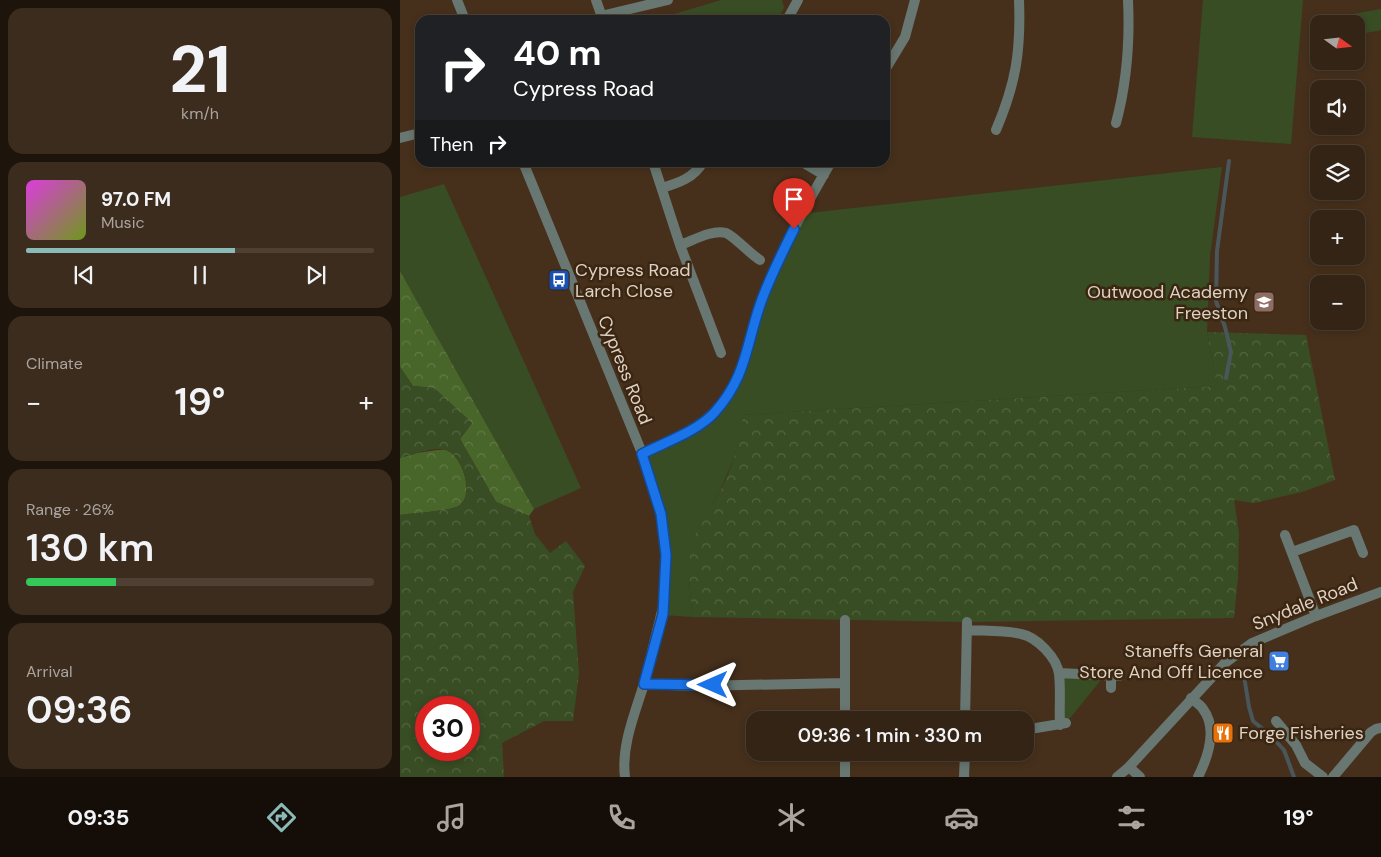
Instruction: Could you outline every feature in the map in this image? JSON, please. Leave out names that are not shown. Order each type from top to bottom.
[{"type":"street","points":[[457,0],[463,15]]},
{"type":"street","points":[[596,0],[601,15]]},
{"type":"street","points":[[613,15],[668,0]]},
{"type":"street","points":[[790,15],[798,0]]},
{"type":"street","points":[[890,61],[904,37],[915,0]]},
{"type":"street","points":[[996,130],[1013,85],[1019,56],[1019,0]]},
{"type":"street","points":[[1116,123],[1127,69],[1128,0]]},
{"type":"street","points":[[400,138],[415,134]]},
{"type":"street","name":"Cypress Road","points":[[525,167],[642,454],[661,514],[666,555],[663,614],[634,715],[625,754],[625,777]]},
{"type":"street","points":[[655,167],[680,245],[721,353]]},
{"type":"street","points":[[662,188],[679,183],[690,177],[700,167]]},
{"type":"street","points":[[810,167],[824,175]]},
{"type":"street","points":[[642,454],[692,430],[713,414],[735,386],[769,282],[800,214],[828,167]]},
{"type":"street","points":[[680,245],[716,233],[726,234],[760,260]]},
{"type":"street","points":[[1292,552],[1354,530],[1363,553]]},
{"type":"street","points":[[1285,535],[1316,616]]},
{"type":"street","name":"Snydale Road","points":[[1116,777],[1130,767],[1225,663],[1252,643],[1316,616],[1381,592]]},
{"type":"street","points":[[845,620],[845,711]]},
{"type":"street","points":[[965,711],[967,626],[1022,634],[1032,639],[1049,654],[1056,664],[1059,673],[1063,724],[1034,728]]},
{"type":"street","points":[[1059,673],[1115,675],[1111,688]]},
{"type":"street","points":[[644,684],[694,686],[845,684]]},
{"type":"street","points":[[1191,698],[1203,709],[1209,722],[1211,740],[1204,766],[1198,777]]},
{"type":"street","points":[[1276,721],[1296,745],[1305,763],[1323,777]]},
{"type":"street","points":[[1333,777],[1371,732],[1381,728]]},
{"type":"street","points":[[845,761],[845,777]]},
{"type":"street","points":[[964,777],[965,761]]},
{"type":"street","points":[[1130,767],[1140,777]]},
{"type":"green space","points":[[721,0],[782,0],[784,8],[780,15],[674,14]]},
{"type":"green space","points":[[1203,0],[1303,0],[1291,144],[1192,137]]},
{"type":"green space","points":[[1381,9],[1381,30],[1365,33],[1365,15],[1353,14]]},
{"type":"green space","points":[[1222,167],[1210,256],[1207,332],[1217,386],[743,415],[740,437],[732,463],[720,491],[704,518],[689,559],[689,582],[693,617],[663,615],[666,555],[642,453],[692,430],[735,386],[753,327],[800,214]]},
{"type":"green space","points":[[444,184],[581,488],[534,509],[400,271],[400,197]]},
{"type":"green space","points":[[400,271],[534,509],[529,516],[496,502],[460,439],[472,423],[434,388],[413,386],[400,367]]},
{"type":"green space","name":"Outwood Academy Freeston","points":[[1207,332],[1306,335],[1335,480],[1302,492],[1254,503],[1234,500],[1239,532],[1238,578],[1234,618],[967,622],[693,617],[689,577],[691,547],[699,525],[719,493],[732,465],[743,415],[1217,386]]},
{"type":"green space","points":[[400,367],[413,386],[434,388],[472,423],[460,439],[496,502],[529,516],[535,534],[550,553],[566,541],[585,566],[573,592],[579,673],[573,721],[544,721],[502,743],[504,777],[400,777],[400,515],[456,507],[464,500],[466,493],[465,477],[459,461],[454,455],[444,449],[400,458]]},
{"type":"green space","points":[[437,450],[447,450],[462,468],[466,485],[464,500],[460,505],[449,509],[400,515],[400,458]]},
{"type":"green space","points":[[1059,673],[1105,675],[1066,723],[1060,725]]},
{"type":"waterway","points":[[1226,378],[1231,352],[1216,301],[1217,251],[1229,161]]},
{"type":"waterway","points":[[1244,676],[1253,721],[1284,750],[1294,777]]},
{"type":"place","name":"Cypress Road Larch Close","points":[[559,280]]},
{"type":"place","name":"Outwood Academy Freeston","points":[[1264,302]]},
{"type":"place","name":"Staneffs General Store And Off Licence","points":[[1279,661]]},
{"type":"place","name":"Forge Fisheries","points":[[1223,733]]},
{"type":"route","points":[[713,685],[644,684],[663,614],[666,555],[661,514],[642,454],[692,430],[713,414],[735,386],[744,363],[761,303],[794,229]]}]
